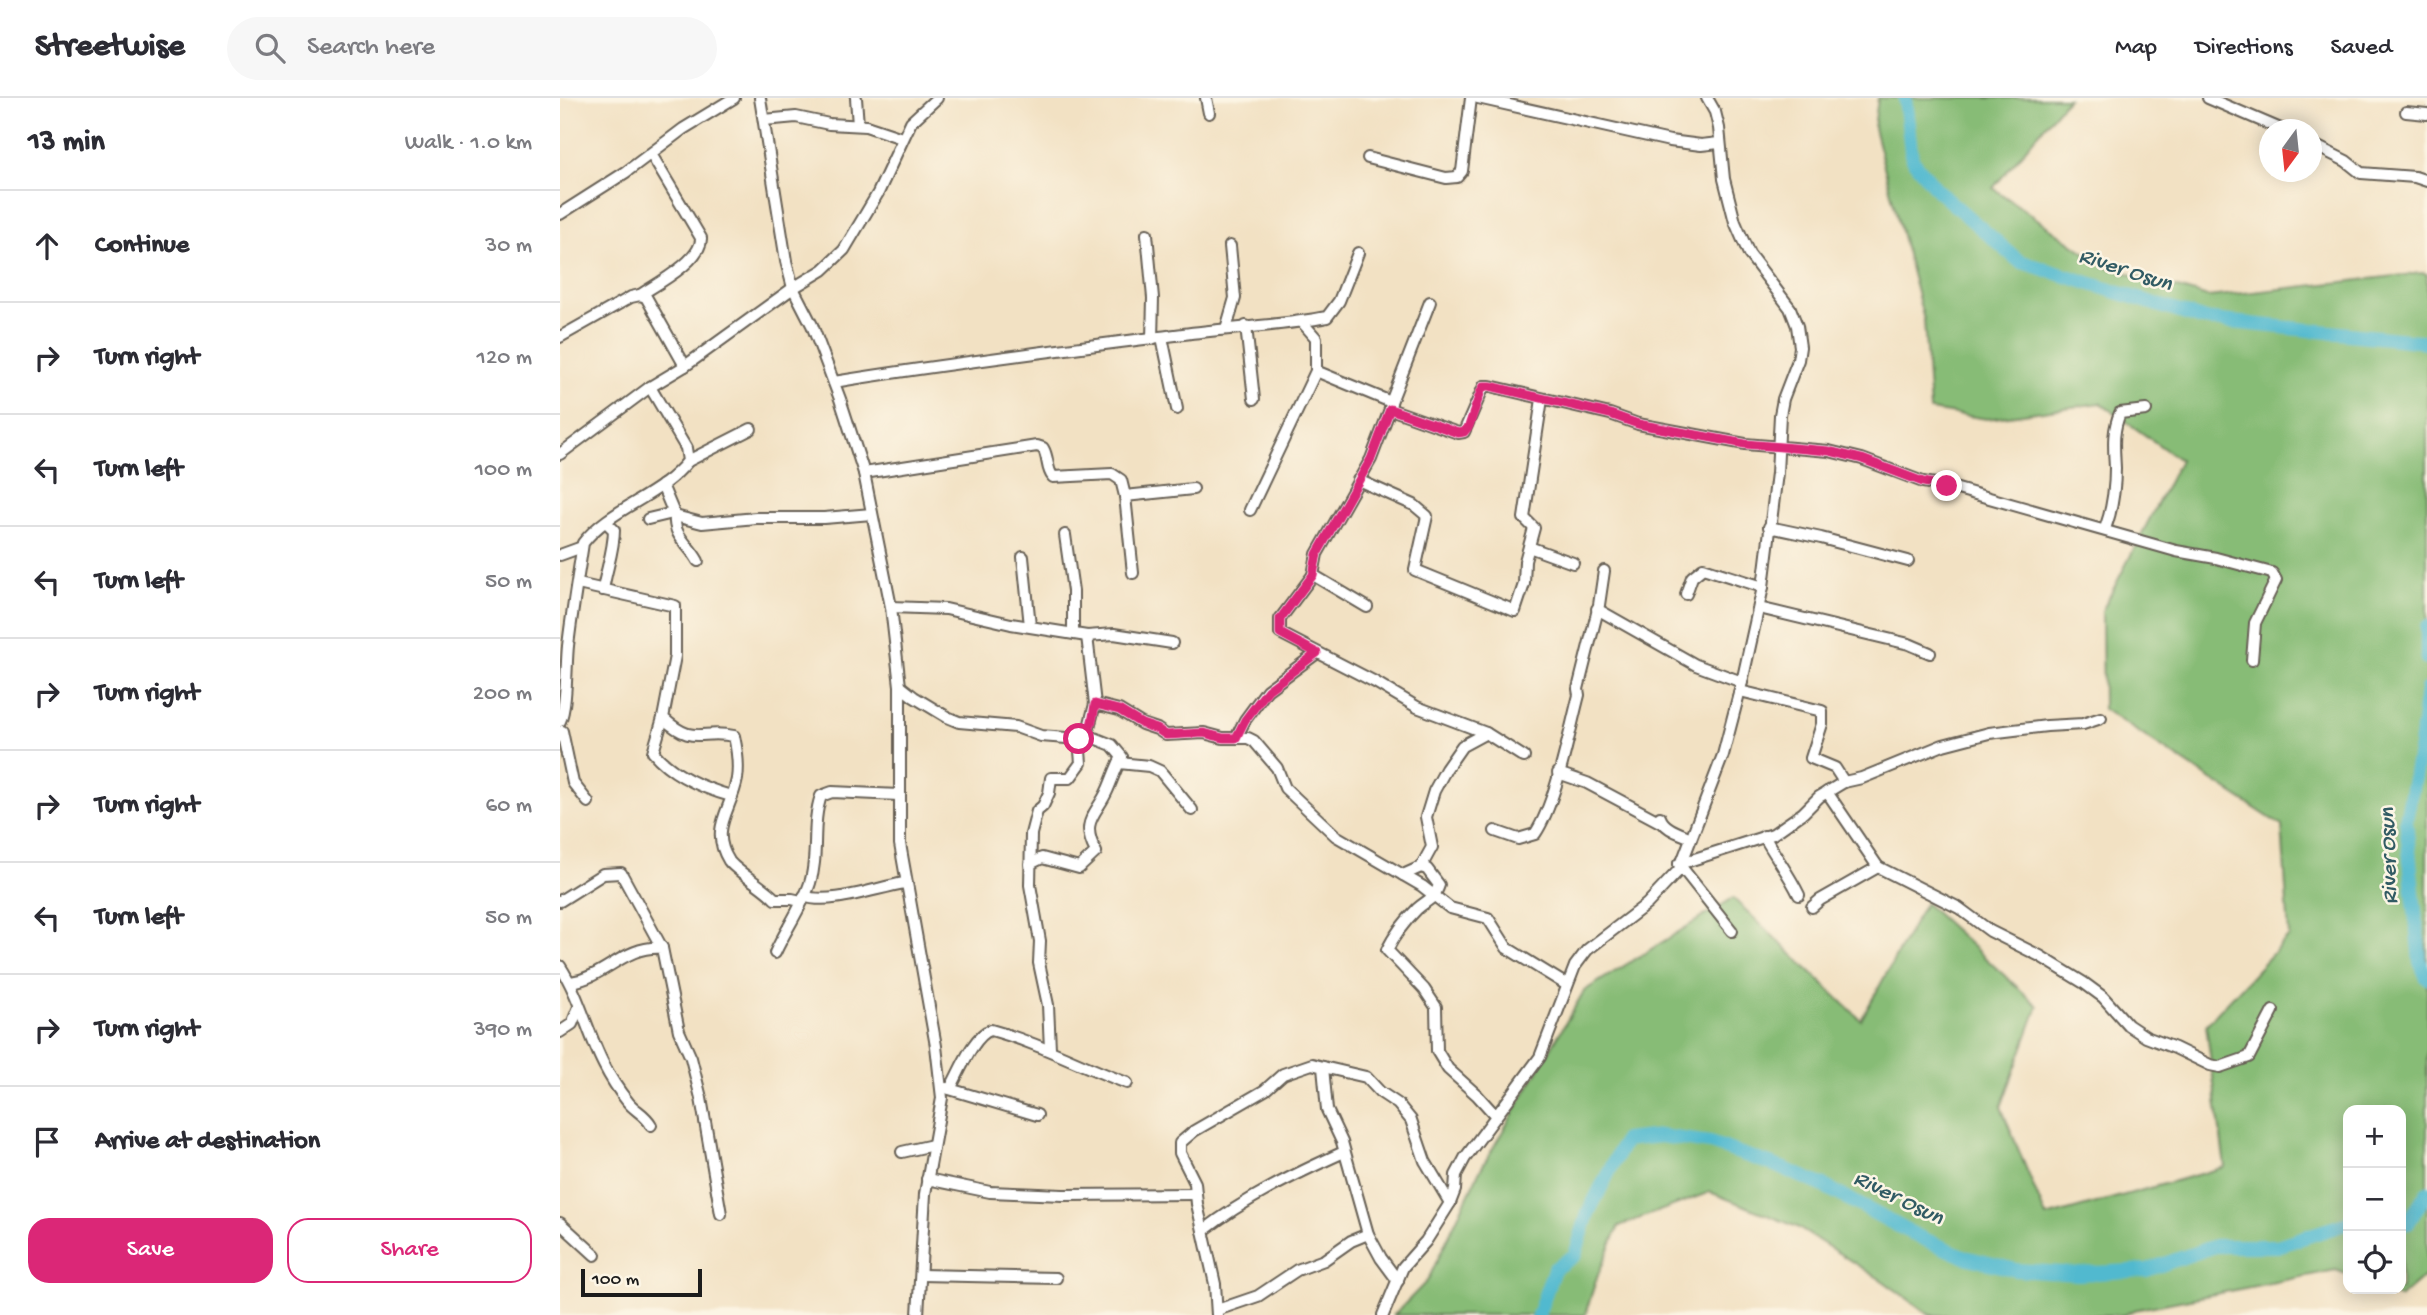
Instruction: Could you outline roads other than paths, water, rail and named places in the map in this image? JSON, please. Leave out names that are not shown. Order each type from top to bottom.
[{"type":"street","points":[[560,214],[734,98]]},
{"type":"street","points":[[760,98],[786,261],[793,288],[812,325],[834,382],[864,473],[891,607],[900,686],[900,844],[905,883],[946,1088]]},
{"type":"street","points":[[856,98],[858,125]]},
{"type":"street","points":[[560,454],[650,387],[685,366],[793,288],[823,270],[844,250],[878,193],[911,122],[937,98]]},
{"type":"street","points":[[1206,98],[1209,113]]},
{"type":"street","points":[[1368,158],[1446,178],[1457,177],[1462,171],[1471,98]]},
{"type":"street","points":[[1478,98],[1670,141],[1701,145],[1719,143]]},
{"type":"street","points":[[1383,1315],[1403,1267],[1426,1241],[1450,1203],[1457,1175],[1465,1158],[1540,1057],[1574,966],[1587,950],[1647,904],[1679,870],[1679,864],[1723,755],[1763,587],[1783,399],[1798,360],[1800,347],[1797,326],[1790,308],[1749,254],[1735,222],[1724,178],[1719,128],[1715,112],[1707,98]]},
{"type":"street","points":[[2208,98],[2259,120]]},
{"type":"street","points":[[2406,112],[2427,114]]},
{"type":"street","points":[[764,120],[796,117],[829,124],[858,125],[902,138]]},
{"type":"street","points":[[2322,149],[2346,161],[2361,173],[2414,177],[2427,181]]},
{"type":"street","points":[[560,337],[631,297],[640,295],[676,271],[701,245],[701,238],[651,154]]},
{"type":"street","points":[[1147,234],[1157,338],[1177,410]]},
{"type":"street","points":[[1226,329],[1235,298],[1230,246]]},
{"type":"street","points":[[834,382],[937,365],[1327,317],[1335,309],[1358,253]]},
{"type":"street","points":[[640,295],[646,297],[685,366]]},
{"type":"street","points":[[1430,302],[1371,459],[1317,554],[1313,575],[1280,619],[1280,633],[1417,706],[1486,733],[1524,757]]},
{"type":"street","points":[[1250,510],[1316,371],[1316,338],[1303,322]]},
{"type":"street","points":[[1246,326],[1254,399]]},
{"type":"street","points":[[1316,371],[1458,433],[1464,432],[1469,426],[1484,386],[1490,386],[1610,414],[1638,424],[1777,448],[1829,451],[1862,459],[1923,482],[1947,486],[2176,551],[2196,553],[2251,567],[2276,576],[2269,597],[2255,623],[2252,660]]},
{"type":"street","points":[[650,387],[686,448],[688,461]]},
{"type":"street","points":[[1358,480],[1414,505],[1427,516],[1415,570],[1515,611],[1524,584],[1525,561],[1534,528],[1524,518],[1542,399]]},
{"type":"street","points":[[2105,530],[2111,514],[2114,489],[2115,425],[2120,413],[2146,410]]},
{"type":"street","points":[[588,802],[573,783],[560,727],[564,710],[568,644],[585,540],[662,485],[688,461],[751,429]]},
{"type":"street","points":[[864,473],[1037,446],[1043,448],[1048,472],[1053,477],[1112,474],[1121,480],[1133,573]]},
{"type":"street","points":[[662,485],[674,514],[679,539],[694,553],[698,561]]},
{"type":"street","points":[[1125,496],[1193,489]]},
{"type":"street","points":[[648,519],[674,514],[702,523],[756,518],[824,518],[872,514]]},
{"type":"street","points":[[603,590],[607,562],[614,542],[614,530],[607,523]]},
{"type":"street","points":[[1769,527],[1908,561]]},
{"type":"street","points":[[1065,535],[1073,591],[1073,633]]},
{"type":"street","points":[[560,555],[582,547]]},
{"type":"street","points":[[1530,547],[1573,563]]},
{"type":"street","points":[[1023,556],[1030,626]]},
{"type":"street","points":[[1686,594],[1692,577],[1703,568],[1763,587]]},
{"type":"street","points":[[1495,831],[1518,839],[1535,834],[1541,825],[1558,773],[1604,571]]},
{"type":"street","points":[[1313,575],[1367,607]]},
{"type":"street","points":[[578,584],[675,606],[675,656],[663,718],[653,752],[684,777],[731,796]]},
{"type":"street","points":[[891,607],[946,609],[1087,636],[1114,634],[1172,643]]},
{"type":"street","points":[[1597,608],[1696,665],[1741,686],[1822,712],[1822,724],[1811,758],[1835,768],[1844,782]]},
{"type":"street","points":[[1759,608],[1909,644],[1930,653]]},
{"type":"street","points":[[1050,1049],[1048,1005],[1040,963],[1041,941],[1030,885],[1031,834],[1037,811],[1043,806],[1049,793],[1051,778],[1070,778],[1081,763],[1083,737],[1092,722],[1095,704],[1087,636]]},
{"type":"street","points":[[1236,738],[1245,720],[1268,690],[1317,653]]},
{"type":"street","points":[[900,686],[959,722],[1016,727],[1041,736],[1083,737],[1112,745],[1122,757],[1108,791],[1090,818],[1090,841],[1096,852],[1079,868],[1042,858],[1030,864]]},
{"type":"street","points":[[1095,704],[1119,710],[1166,735],[1204,733],[1223,738],[1248,738],[1260,747],[1277,768],[1285,788],[1336,836],[1403,875],[1450,908],[1489,918],[1507,948],[1567,985]]},
{"type":"street","points":[[663,718],[679,733],[697,737],[706,734],[734,736],[737,779],[721,822],[720,842],[730,864],[754,880],[775,899],[834,897],[905,883]]},
{"type":"street","points":[[1679,864],[1773,834],[1844,782],[1863,778],[1954,742],[1989,733],[2083,724],[2101,718]]},
{"type":"street","points":[[1403,875],[1421,867],[1432,847],[1426,817],[1434,791],[1462,746],[1486,733]]},
{"type":"street","points":[[1119,763],[1149,766],[1160,771],[1192,810]]},
{"type":"street","points":[[1558,773],[1587,783],[1661,819],[1691,838]]},
{"type":"street","points":[[775,953],[810,884],[816,809],[821,796],[832,792],[899,794]]},
{"type":"street","points":[[1827,792],[1878,867],[1959,908],[1990,930],[2084,983],[2103,997],[2129,1025],[2146,1037],[2220,1067],[2249,1056],[2273,1011]]},
{"type":"street","points":[[1764,836],[1779,862],[1787,870],[1799,895]]},
{"type":"street","points":[[1679,864],[1732,931]]},
{"type":"street","points":[[1421,867],[1427,869],[1439,885],[1435,896],[1400,927],[1387,950],[1424,989],[1436,1007],[1437,1051],[1448,1069],[1496,1116]]},
{"type":"street","points":[[1812,907],[1878,867]]},
{"type":"street","points":[[560,901],[603,874],[621,873],[662,948],[679,1031],[691,1058],[701,1098],[721,1214]]},
{"type":"street","points":[[571,982],[583,981],[635,950],[662,948]]},
{"type":"street","points":[[560,966],[571,982],[605,1067],[628,1102],[647,1117],[651,1125]]},
{"type":"street","points":[[560,1032],[572,1024],[582,1012]]},
{"type":"street","points":[[918,1315],[927,1180],[941,1108],[946,1088],[984,1032],[991,1030],[1050,1049],[1127,1083]]},
{"type":"street","points":[[1368,1234],[1351,1241],[1324,1260],[1297,1270],[1258,1296],[1217,1312],[1215,1284],[1196,1194],[1189,1168],[1180,1153],[1180,1143],[1194,1131],[1265,1090],[1283,1074],[1312,1065],[1323,1067],[1366,1077],[1380,1092],[1398,1104],[1411,1120],[1425,1161],[1450,1203]]},
{"type":"street","points":[[1323,1067],[1327,1110],[1344,1152],[1368,1234],[1398,1281]]},
{"type":"street","points":[[946,1088],[1037,1115]]},
{"type":"street","points":[[902,1152],[933,1145]]},
{"type":"street","points":[[1203,1231],[1252,1198],[1344,1152]]},
{"type":"street","points":[[927,1180],[990,1192],[1063,1195],[1196,1194]]},
{"type":"street","points":[[560,1223],[595,1255]]},
{"type":"street","points":[[921,1275],[1056,1278]]},
{"type":"waterway","name":"River Osun","points":[[1905,98],[1912,159],[1938,191],[2019,261],[2202,319],[2427,342]]},
{"type":"waterway","name":"River Osun","points":[[2427,627],[2427,659]]},
{"type":"waterway","name":"River Osun","points":[[2427,689],[2420,747],[2406,820],[2420,962],[2427,978]]},
{"type":"waterway","name":"River Osun","points":[[1538,1315],[1554,1269],[1575,1255],[1588,1213],[1625,1140],[1660,1136],[1710,1143],[1782,1168],[1824,1186],[1917,1236],[1965,1257],[2016,1270],[2078,1274],[2147,1270],[2215,1246],[2277,1246],[2343,1225]]},
{"type":"waterway","name":"River Osun","points":[[2406,1223],[2427,1192]]}]
